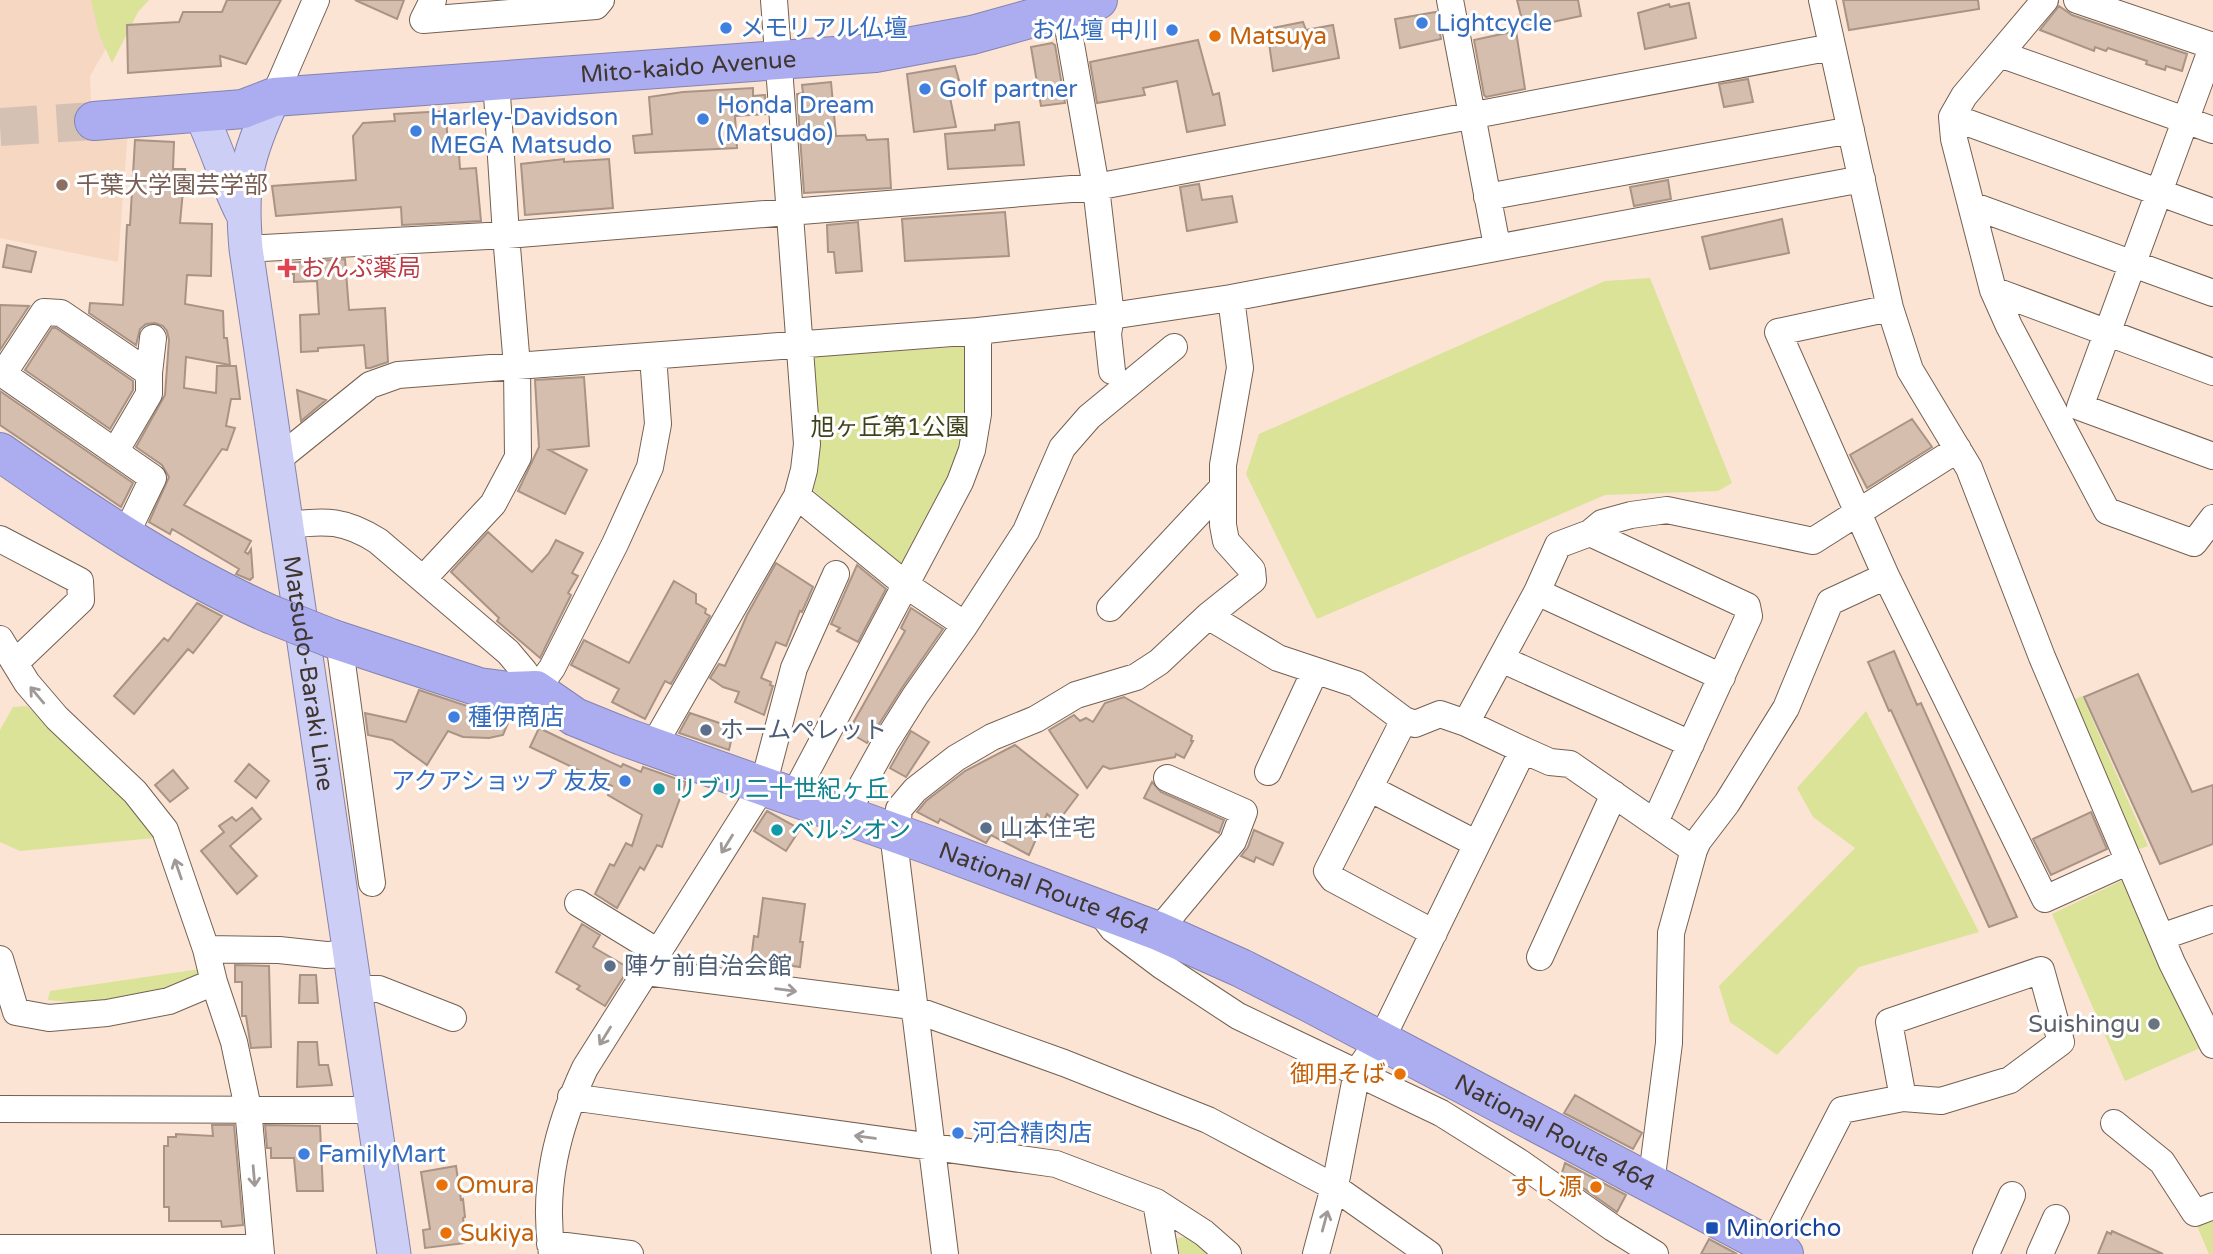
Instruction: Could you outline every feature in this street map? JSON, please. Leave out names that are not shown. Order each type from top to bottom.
[{"type":"highway","name":"Mito-kaido Avenue","points":[[274,97],[247,89],[94,110],[200,113],[243,109],[274,97],[875,53],[972,35],[1074,4]]},
{"type":"highway","points":[[0,452],[125,536],[204,583],[270,614],[336,640],[479,687],[509,691],[536,690]]},
{"type":"highway","name":"National Route 464","points":[[536,690],[575,717],[652,748],[895,833],[1157,930],[1241,968],[1777,1251]]},
{"type":"main road","name":"Matsudo-Baraki Line","points":[[274,97],[259,128],[246,170],[243,216],[246,249],[394,1254]]},
{"type":"main road","points":[[200,113],[216,148],[228,186],[243,216]]},
{"type":"street","points":[[274,97],[316,0]]},
{"type":"street","points":[[433,0],[423,20],[597,6],[601,0]]},
{"type":"street","points":[[652,748],[797,496],[804,470],[807,444],[774,0]]},
{"type":"street","points":[[1450,0],[1497,246]]},
{"type":"street","points":[[1822,0],[1890,308],[1910,370],[1969,468],[2042,657],[2161,937],[2213,1045]]},
{"type":"street","points":[[2045,0],[1964,96],[1952,117],[1954,139],[1993,290],[2009,326],[2071,416],[2107,511],[2194,543],[2213,518]]},
{"type":"street","points":[[2071,416],[2108,334],[2213,46],[2077,0]]},
{"type":"street","points":[[1074,4],[1111,316],[1108,334],[1112,370]]},
{"type":"street","points":[[246,249],[506,235],[1096,187],[1832,47]]},
{"type":"street","points":[[2000,54],[2213,130]]},
{"type":"street","points":[[423,579],[493,504],[518,457],[517,366],[496,79]]},
{"type":"street","points":[[1952,117],[2213,212]]},
{"type":"street","points":[[1487,197],[1851,130]]},
{"type":"street","points":[[277,460],[370,385],[398,375],[978,331],[1111,316],[1231,298],[1862,179]]},
{"type":"street","points":[[1971,205],[2213,293]]},
{"type":"street","points":[[1993,290],[2213,372]]},
{"type":"street","points":[[945,1254],[895,849],[899,809],[915,790],[956,758],[992,737],[1036,719],[1076,695],[1136,677],[1160,662],[1253,580],[1252,570],[1226,541],[1223,464],[1240,368],[1231,298]]},
{"type":"street","points":[[1890,308],[1778,332],[1886,576],[2045,899],[2129,861]]},
{"type":"street","points":[[125,536],[153,478],[1,373],[44,312],[61,313],[149,373]]},
{"type":"street","points":[[630,1254],[551,1249],[548,1211],[551,1167],[571,1097],[585,1069],[652,962],[778,792],[906,585],[960,482],[972,450],[978,414],[978,331]]},
{"type":"street","points":[[116,452],[149,394],[153,338]]},
{"type":"street","points":[[845,816],[893,730],[1026,531],[1062,449],[1089,416],[1174,347]]},
{"type":"street","points":[[288,525],[335,522],[358,528],[378,541],[508,652],[536,690],[552,668],[615,544],[650,467],[658,424],[653,356]]},
{"type":"street","points":[[2071,416],[2213,456]]},
{"type":"street","points":[[1466,723],[1537,592],[1558,545],[1590,533],[1602,523],[1631,515],[1667,510],[1813,541],[1958,449]]},
{"type":"street","points":[[1110,608],[1223,487]]},
{"type":"street","points":[[797,496],[906,585],[965,625]]},
{"type":"street","points":[[1590,533],[1747,606],[1749,616],[1655,822]]},
{"type":"street","points":[[0,539],[80,581],[81,600],[15,663]]},
{"type":"street","points":[[778,792],[794,668],[836,574]]},
{"type":"street","points":[[1651,1184],[1669,1043],[1671,933],[1694,850],[1727,803],[1786,708],[1830,602],[1886,576]]},
{"type":"street","points":[[1537,592],[1722,677]]},
{"type":"street","points":[[1209,616],[1279,658],[1356,684],[1404,720],[1415,724],[1440,714],[1466,723],[1550,762],[1570,764],[1694,850]]},
{"type":"street","points":[[0,639],[27,683],[57,718],[135,792],[165,830],[234,1042],[248,1108],[260,1251],[0,1248]]},
{"type":"street","points":[[336,640],[372,883]]},
{"type":"street","points":[[1501,659],[1691,744]]},
{"type":"street","points":[[1268,772],[1315,671]]},
{"type":"street","points":[[1404,720],[1327,871],[1332,879],[1434,933]]},
{"type":"street","points":[[1316,1254],[1334,1187],[1357,1072],[1380,1041],[1523,750]]},
{"type":"street","points":[[1157,930],[1233,841],[1244,812],[1167,778]]},
{"type":"street","points":[[1369,788],[1477,844]]},
{"type":"street","points":[[1540,957],[1614,794]]},
{"type":"street","points":[[578,903],[652,962],[904,1005],[1064,1063],[1208,1120],[1334,1187],[1429,1254]]},
{"type":"street","points":[[1096,907],[1112,929],[1238,1016],[1441,1113],[1655,1254]]},
{"type":"street","points":[[2161,937],[2213,919]]},
{"type":"street","points":[[203,942],[326,956],[351,954]]},
{"type":"street","points":[[0,959],[16,1012],[49,1018],[107,1013],[169,1001],[214,982]]},
{"type":"street","points":[[1777,1251],[1842,1110],[1903,1098],[1941,1101],[2010,1080],[2061,1042],[2041,970],[1889,1022],[1903,1098]]},
{"type":"street","points":[[356,989],[379,989],[453,1018]]},
{"type":"street","points":[[571,1097],[1056,1164],[1156,1202],[1204,1233],[1228,1254]]},
{"type":"street","points":[[0,1110],[372,1110]]},
{"type":"street","points":[[2114,1123],[2162,1161],[2195,1213],[2213,1206]]},
{"type":"street","points":[[1986,1254],[2012,1195]]},
{"type":"street","points":[[1156,1202],[1165,1254]]},
{"type":"street","points":[[2040,1254],[2056,1218]]},
{"type":"shaded area","name":"千葉大学園芸学部","points":[[0,0],[134,0],[90,76],[92,131],[128,130],[118,262],[0,238]]},
{"type":"green space","points":[[91,0],[149,0],[138,12],[112,63],[99,34]]},
{"type":"green space","points":[[1650,278],[1732,483],[1718,491],[1605,495],[1317,619],[1246,474],[1259,434],[1605,281]]},
{"type":"green space","name":"旭ヶ丘第1公園","points":[[971,346],[963,457],[902,571],[810,487],[808,357]]},
{"type":"green space","points":[[2082,696],[2148,846],[2134,851],[2069,702]]},
{"type":"green space","points":[[27,706],[123,795],[154,838],[20,851],[0,842],[0,730],[13,707]]},
{"type":"green space","points":[[1866,711],[1979,932],[1859,967],[1777,1055],[1730,1022],[1719,986],[1855,848],[1813,817],[1797,788]]},
{"type":"green space","points":[[2123,880],[2200,1048],[2125,1081],[2052,914]]},
{"type":"green space","points":[[200,969],[203,979],[178,991],[93,1004],[48,1000],[50,991]]},
{"type":"green space","points":[[2213,1212],[2213,1254],[2209,1254],[2194,1219]]},
{"type":"green space","points":[[1198,1235],[1218,1254],[1179,1254],[1177,1238]]},
{"type":"building","points":[[227,0],[281,0],[246,64],[220,56],[221,66],[128,73],[127,25],[179,22],[183,12],[222,12]]},
{"type":"building","points":[[355,0],[404,0],[397,19]]},
{"type":"building","points":[[1517,0],[1578,0],[1581,16],[1524,28]]},
{"type":"building","points":[[1843,0],[1978,0],[1979,9],[1849,30]]},
{"type":"building","points":[[1689,3],[1696,38],[1645,49],[1638,13],[1669,4],[1670,7]]},
{"type":"building","points":[[2059,6],[2072,15],[2187,54],[2182,71],[2166,66],[2165,70],[2108,48],[2106,51],[2095,47],[2094,51],[2040,30]]},
{"type":"building","points":[[1436,12],[1441,39],[1400,48],[1395,19]]},
{"type":"building","points":[[1303,22],[1306,30],[1333,25],[1339,58],[1273,71],[1267,29]]},
{"type":"building","points":[[1516,31],[1525,89],[1486,97],[1474,40]]},
{"type":"building","points":[[1198,40],[1213,95],[1219,93],[1225,125],[1187,132],[1177,81],[1143,88],[1145,95],[1097,103],[1090,62]]},
{"type":"building","points":[[1052,43],[1055,45],[1065,103],[1041,106],[1031,47]]},
{"type":"building","points":[[955,66],[959,80],[947,83],[956,127],[914,132],[907,74]]},
{"type":"building","points":[[1748,79],[1753,102],[1724,107],[1719,84]]},
{"type":"building","points":[[831,82],[836,136],[865,135],[867,140],[888,139],[891,188],[804,193],[797,94],[803,93],[802,85]]},
{"type":"building","points":[[753,88],[753,96],[765,95],[767,114],[735,116],[737,148],[635,153],[633,136],[652,134],[649,97]]},
{"type":"building","points":[[446,111],[448,153],[459,154],[460,169],[476,168],[481,221],[402,225],[401,207],[276,216],[272,186],[356,180],[353,136],[363,123],[395,121],[394,114]]},
{"type":"building","points":[[1019,122],[1024,165],[948,169],[945,134],[995,130],[995,125]]},
{"type":"building","points":[[135,140],[174,142],[173,169],[185,169],[180,223],[212,224],[211,276],[187,275],[185,304],[223,311],[224,338],[227,338],[230,365],[186,357],[184,388],[216,393],[217,366],[236,366],[240,399],[231,399],[226,426],[235,428],[227,450],[222,449],[184,505],[251,541],[245,552],[248,554],[251,549],[253,577],[250,580],[236,574],[239,569],[172,529],[170,534],[149,522],[169,477],[162,465],[136,447],[165,395],[169,340],[167,331],[155,323],[146,324],[140,329],[136,345],[89,313],[90,303],[123,305]]},
{"type":"building","points":[[564,159],[564,162],[609,159],[613,208],[525,215],[521,164]]},
{"type":"building","points":[[1668,180],[1671,199],[1634,206],[1630,187]]},
{"type":"building","points":[[1199,184],[1202,200],[1232,196],[1237,222],[1187,231],[1180,187]]},
{"type":"building","points":[[1005,212],[1009,256],[905,261],[902,219]]},
{"type":"building","points":[[1782,219],[1789,253],[1710,269],[1702,237]]},
{"type":"building","points":[[858,222],[862,271],[836,273],[834,252],[828,252],[827,225]]},
{"type":"building","points":[[7,245],[36,252],[31,272],[3,267]]},
{"type":"building","points":[[345,259],[349,310],[385,308],[388,362],[370,368],[366,368],[364,345],[301,352],[300,315],[319,314],[317,281],[294,282],[294,274],[288,274],[287,263]]},
{"type":"building","points":[[0,305],[29,306],[0,350]]},
{"type":"building","points":[[52,328],[56,328],[133,381],[133,390],[110,429],[25,370]]},
{"type":"building","points":[[584,377],[589,446],[549,450],[587,470],[565,514],[518,491],[539,447],[535,380]]},
{"type":"building","points":[[297,390],[326,400],[301,421]]},
{"type":"building","points":[[0,391],[133,483],[121,507],[0,425]]},
{"type":"building","points":[[1912,419],[1932,447],[1867,488],[1850,455]]},
{"type":"building","points":[[488,532],[532,572],[549,553],[556,540],[583,553],[572,573],[578,576],[568,593],[571,595],[540,658],[497,621],[499,618],[451,572]]},
{"type":"building","points":[[776,563],[813,587],[786,646],[776,642],[761,678],[771,682],[770,685],[773,686],[764,715],[735,702],[739,692],[723,687],[710,678],[719,664],[725,666],[747,615]]},
{"type":"building","points":[[857,565],[886,589],[858,642],[837,631],[840,628],[831,624]]},
{"type":"building","points":[[674,581],[696,594],[696,603],[706,609],[705,613],[710,616],[671,684],[665,681],[645,719],[612,702],[619,689],[571,665],[584,640],[629,663]]},
{"type":"building","points":[[197,603],[222,616],[193,653],[188,649],[134,714],[114,696],[164,638],[168,641]]},
{"type":"building","points":[[911,608],[943,629],[867,743],[848,732],[905,631],[901,628]]},
{"type":"building","points":[[1894,651],[1917,705],[1921,703],[2017,917],[1989,927],[1891,710],[1889,711],[1868,662]]},
{"type":"building","points":[[2138,674],[2192,792],[2213,785],[2213,844],[2160,864],[2084,697]]},
{"type":"building","points":[[419,690],[508,723],[503,735],[489,738],[463,737],[448,731],[427,765],[392,740],[368,735],[365,713],[406,722]]},
{"type":"building","points":[[1124,697],[1192,736],[1193,741],[1184,758],[1176,754],[1175,757],[1110,769],[1103,766],[1087,788],[1049,730],[1074,715],[1080,721],[1086,718],[1093,722],[1105,703]]},
{"type":"building","points":[[690,713],[734,728],[729,750],[679,733]]},
{"type":"building","points":[[539,728],[621,767],[623,764],[641,772],[643,767],[686,782],[662,847],[657,845],[644,870],[640,867],[617,908],[595,894],[610,864],[614,866],[626,843],[632,846],[642,815],[608,795],[612,786],[530,747]]},
{"type":"building","points":[[911,731],[929,742],[906,777],[890,768]]},
{"type":"building","points":[[1015,745],[1078,795],[1057,823],[1047,814],[1029,855],[991,835],[986,843],[940,819],[938,823],[917,812],[926,801],[965,771]]},
{"type":"building","points":[[249,764],[269,781],[256,798],[235,781]]},
{"type":"building","points":[[173,770],[188,788],[170,802],[155,785]]},
{"type":"building","points":[[1152,782],[1161,792],[1224,820],[1219,833],[1144,798]]},
{"type":"building","points":[[252,808],[261,819],[230,846],[257,876],[237,894],[201,851],[224,832],[219,826],[232,817],[236,821]]},
{"type":"building","name":"ベルシオン","points":[[767,811],[800,829],[786,851],[754,831]]},
{"type":"building","points":[[2091,812],[2107,849],[2051,875],[2033,839]]},
{"type":"building","points":[[1254,830],[1283,843],[1273,865],[1256,857],[1254,862],[1241,856],[1248,847]]},
{"type":"building","points":[[763,898],[805,904],[800,967],[751,960],[754,936],[758,937]]},
{"type":"building","points":[[582,924],[600,935],[593,947],[629,968],[605,1006],[577,989],[580,986],[556,972]]},
{"type":"building","points":[[235,965],[269,966],[271,1047],[251,1048],[246,1016],[242,1016],[242,982],[235,982]]},
{"type":"building","points":[[300,975],[316,975],[318,1003],[299,1003]]},
{"type":"building","points":[[298,1042],[317,1042],[319,1065],[328,1065],[332,1085],[297,1087]]},
{"type":"building","points":[[1575,1095],[1642,1133],[1633,1149],[1564,1113]]},
{"type":"building","points":[[212,1125],[234,1125],[243,1225],[222,1227],[221,1221],[169,1221],[169,1207],[164,1207],[164,1146],[168,1146],[168,1137],[176,1137],[176,1134],[213,1136]]},
{"type":"building","points":[[265,1125],[320,1126],[323,1191],[297,1191],[294,1158],[271,1158],[271,1148],[267,1148]]},
{"type":"building","points":[[1565,1163],[1626,1195],[1617,1212],[1562,1173]]},
{"type":"building","points":[[456,1166],[461,1200],[463,1199],[466,1243],[425,1248],[423,1230],[430,1229],[421,1172]]},
{"type":"building","points":[[2112,1231],[2163,1254],[2098,1254],[2107,1232],[2111,1234]]},
{"type":"building","points":[[1709,1239],[1737,1254],[1701,1254]]},
{"type":"tunnel","points":[[0,127],[94,121]]},
{"type":"place","name":"Lightcycle","points":[[1422,23]]},
{"type":"place","name":"メモリアル仏壇","points":[[726,28]]},
{"type":"place","name":"お仏壇 中川","points":[[1172,30]]},
{"type":"place","name":"Matsuya","points":[[1215,36]]},
{"type":"place","name":"Golf partner","points":[[925,89]]},
{"type":"place","name":"Honda Dream (Matsudo)","points":[[703,119]]},
{"type":"place","name":"Harley-Davidson MEGA Matsudo","points":[[416,131]]},
{"type":"place","name":"千葉大学園芸学部","points":[[62,185]]},
{"type":"place","name":"おんぷ薬局","points":[[287,268]]},
{"type":"place","name":"種伊商店","points":[[454,717]]},
{"type":"place","name":"ホームペレット","points":[[706,730]]},
{"type":"place","name":"アクアショップ 友友","points":[[625,781]]},
{"type":"place","name":"リブリ二十世紀ヶ丘","points":[[659,789]]},
{"type":"place","name":"山本住宅","points":[[986,828]]},
{"type":"place","name":"ベルシオン","points":[[777,830]]},
{"type":"place","name":"陣ケ前自治会館","points":[[610,966]]},
{"type":"place","name":"Suishingu","points":[[2154,1024]]},
{"type":"place","name":"御用そば","points":[[1400,1074]]},
{"type":"place","name":"河合精肉店","points":[[958,1133]]},
{"type":"place","name":"FamilyMart","points":[[304,1154]]},
{"type":"place","name":"Omura","points":[[442,1185]]},
{"type":"place","name":"すし源","points":[[1596,1187]]},
{"type":"place","name":"Minoricho","points":[[1712,1228]]},
{"type":"place","name":"Sukiya","points":[[446,1233]]}]
